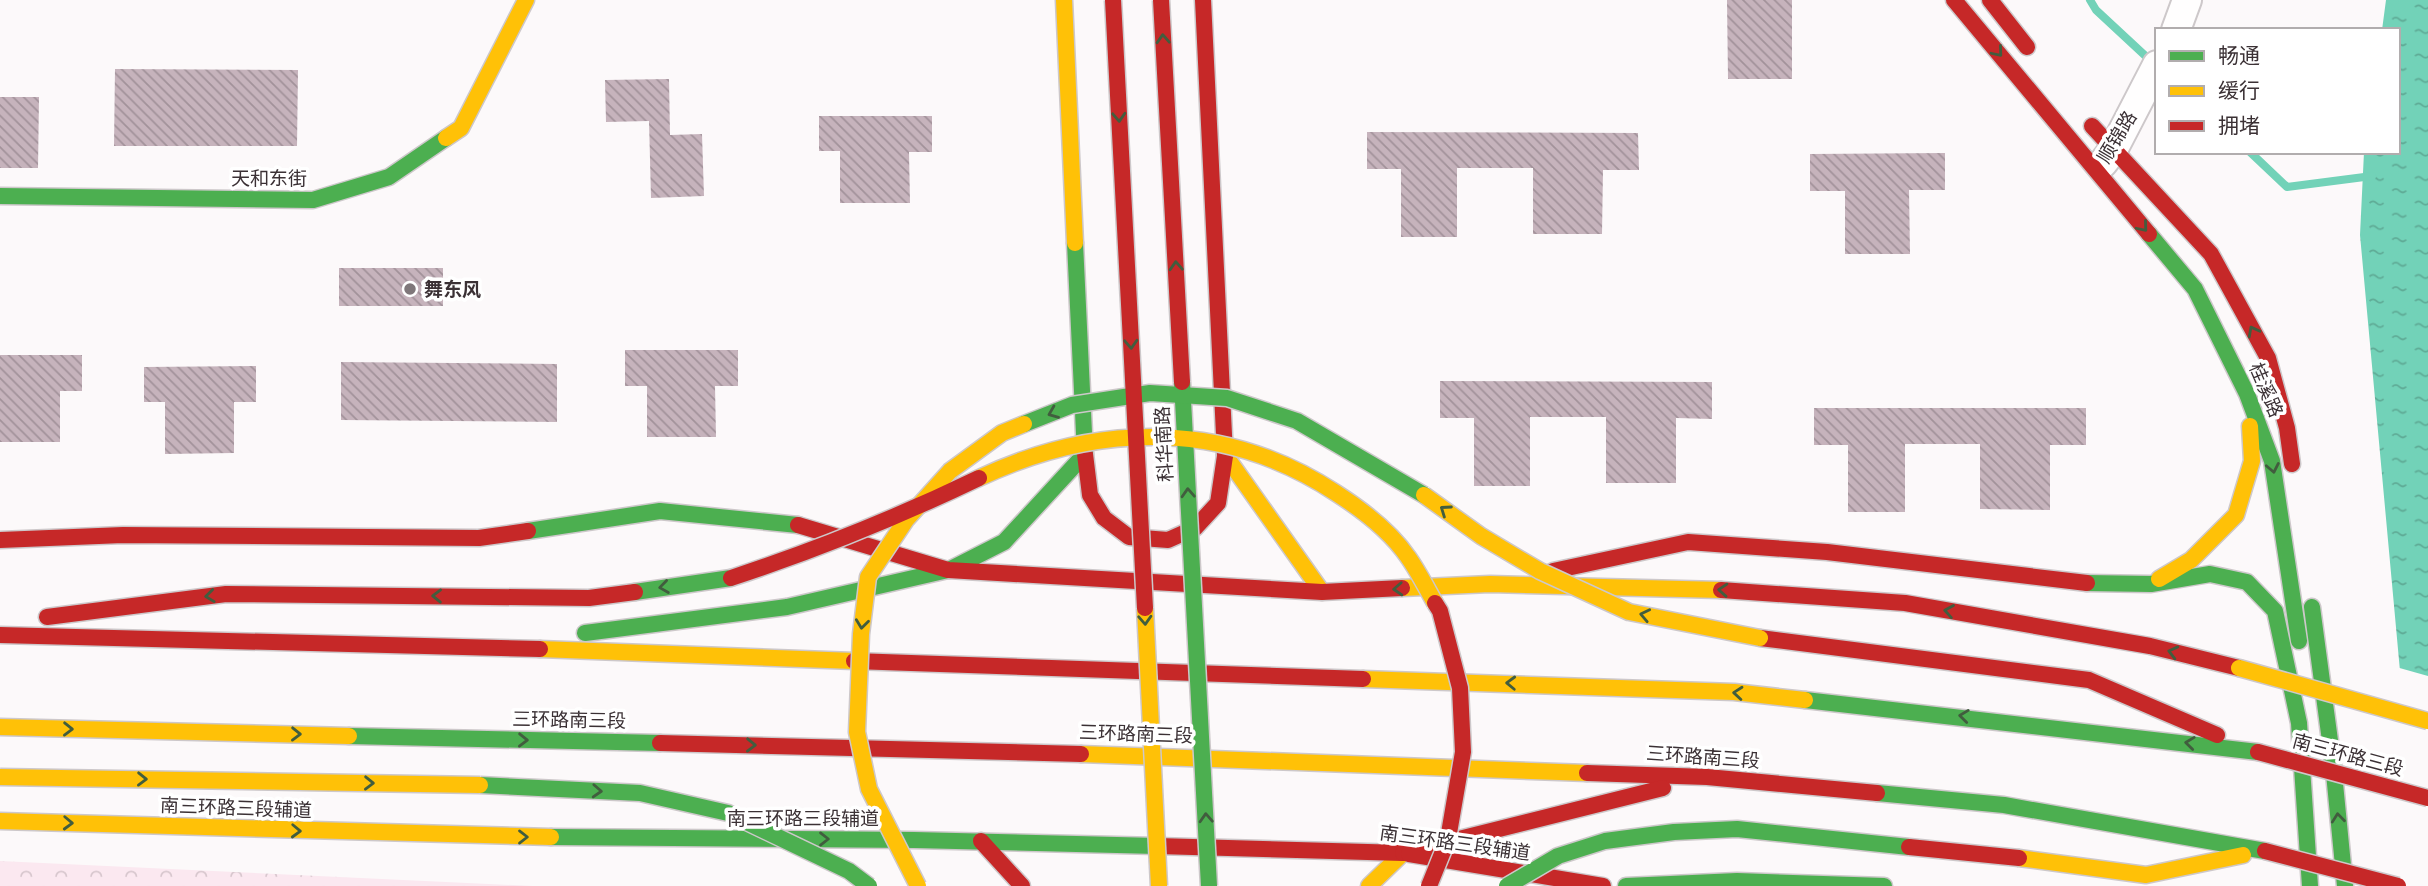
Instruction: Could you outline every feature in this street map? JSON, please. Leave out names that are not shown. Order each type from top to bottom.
[{"type":"main road","name":"天和东街","points":[[0,196],[313,200],[389,177],[461,128],[526,0]]},
{"type":"main road","points":[[1064,0],[1085,454],[1090,495],[1104,517],[1129,537],[1168,540],[1195,527],[1218,503],[1225,456],[1203,0]]},
{"type":"main road","name":"科华南路","points":[[1113,0],[1159,886]]},
{"type":"main road","name":"科华南路","points":[[1161,0],[1209,886]]},
{"type":"main road","name":"桂溪路","points":[[1954,0],[2105,161],[2211,254],[2267,358],[2287,428],[2295,483]]},
{"type":"main road","points":[[1990,0],[2033,54]]},
{"type":"main road","name":"桂溪路","points":[[2086,118],[2105,161],[2195,289],[2247,394],[2272,461],[2303,665],[2323,822]]},
{"type":"main road","points":[[918,886],[869,789],[857,732],[861,634],[868,577],[906,520],[950,471],[1002,433],[1072,405],[1150,393],[1227,398],[1297,421],[1421,493],[1481,536],[1540,571],[1629,612],[1760,638],[2089,680],[2258,752]]},
{"type":"main road","points":[[2151,583],[2191,560],[2235,515],[2252,461],[2247,394]]},
{"type":"main road","points":[[0,624],[226,594],[589,598],[731,578],[905,514],[984,476],[1054,450],[1129,436],[1189,438],[1248,450],[1313,478],[1362,510],[1406,555],[1440,611],[1460,688],[1463,752],[1448,839],[1429,886]]},
{"type":"main road","points":[[474,647],[787,607],[948,570],[1004,542],[1085,454]]},
{"type":"main road","points":[[1225,456],[1322,592]]},
{"type":"main road","points":[[0,540],[123,535],[479,538],[660,511],[790,523],[948,570],[1322,592],[1490,584],[1709,589],[1905,603],[2150,646],[2428,721]]},
{"type":"main road","points":[[1490,584],[1688,542],[1827,552],[2081,583],[2151,583],[2210,575],[2247,582],[2275,611],[2299,723],[2311,886]]},
{"type":"main road","points":[[2311,593],[2333,763],[2345,886]]},
{"type":"main road","points":[[0,635],[474,647],[1734,692],[2258,752]]},
{"type":"main road","name":"三环路南三段","points":[[0,727],[1065,753],[1707,777],[2004,805],[2265,850]]},
{"type":"main road","name":"南三环路三段","points":[[2258,752],[2428,798]]},
{"type":"main road","points":[[0,777],[494,785],[640,793],[728,813],[849,872],[869,886]]},
{"type":"main road","points":[[1369,886],[1404,853],[1707,777]]},
{"type":"main road","name":"南三环路三段辅道","points":[[0,821],[486,837],[981,841],[1404,853],[1603,886]]},
{"type":"main road","points":[[1507,886],[1558,856],[1605,841],[1674,832],[1737,829],[2019,858],[2146,875],[2265,850],[2399,886]]},
{"type":"main road","points":[[981,841],[1023,886]]},
{"type":"main road","points":[[2325,848],[2327,886]]},
{"type":"main road","points":[[1626,886],[1737,881],[1884,886]]},
{"type":"street","points":[[2177,28],[2187,0]]},
{"type":"street","name":"顺锦路","points":[[2105,161],[2153,72]]},
{"type":"green space","points":[[0,861],[533,886],[0,886]]},
{"type":"water","points":[[2386,0],[2428,0],[2428,886],[2400,671],[2360,235],[2364,154],[2400,154],[2400,28],[2382,28]]},
{"type":"pier","points":[[2396,667],[2428,676],[2428,886],[2408,886]]},
{"type":"building","points":[[1727,0],[1792,0],[1792,79],[1728,79]]},
{"type":"building","points":[[115,69],[298,70],[297,146],[114,146]]},
{"type":"building","points":[[669,79],[670,135],[702,134],[704,196],[651,198],[649,121],[606,122],[605,80]]},
{"type":"building","points":[[0,97],[39,97],[38,168],[0,168]]},
{"type":"building","points":[[819,116],[932,116],[932,152],[909,152],[910,203],[840,203],[840,151],[819,151]]},
{"type":"building","points":[[1367,132],[1638,133],[1639,170],[1603,170],[1602,234],[1533,234],[1533,168],[1457,168],[1457,237],[1401,237],[1401,169],[1367,169]]},
{"type":"building","points":[[1945,153],[1945,190],[1909,190],[1910,254],[1845,254],[1845,191],[1810,191],[1810,154]]},
{"type":"building","points":[[339,268],[443,268],[443,306],[339,306]]},
{"type":"building","points":[[625,350],[738,350],[738,386],[715,386],[716,437],[647,437],[647,386],[625,386]]},
{"type":"building","points":[[0,355],[82,355],[82,391],[60,391],[60,442],[0,442]]},
{"type":"building","points":[[341,362],[557,364],[557,422],[341,420]]},
{"type":"building","points":[[256,366],[256,402],[234,402],[234,453],[165,454],[165,402],[144,402],[144,367]]},
{"type":"building","points":[[1440,381],[1712,382],[1712,419],[1676,418],[1676,483],[1606,483],[1606,417],[1530,417],[1530,486],[1474,486],[1474,418],[1440,418]]},
{"type":"building","points":[[1814,408],[2086,408],[2086,445],[2050,445],[2050,510],[1980,509],[1980,444],[1905,444],[1905,512],[1848,512],[1848,445],[1814,445]]},
{"type":"waterway","points":[[2090,0],[2096,10],[2152,62]]},
{"type":"waterway","points":[[2252,154],[2287,187],[2372,176]]},
{"type":"traffic: fast","points":[[0,196],[313,200],[389,177],[446,138]]},
{"type":"traffic: fast","points":[[2149,234],[2195,289],[2247,394],[2272,461],[2299,641]]},
{"type":"traffic: fast","points":[[949,570],[1004,542],[1085,454],[1075,243]]},
{"type":"traffic: fast","points":[[1182,382],[1209,886]]},
{"type":"traffic: fast","points":[[1024,424],[1072,405],[1150,393],[1227,398],[1297,421],[1424,495]]},
{"type":"traffic: fast","points":[[528,531],[660,511],[798,525]]},
{"type":"traffic: fast","points":[[585,633],[787,607],[948,570]]},
{"type":"traffic: fast","points":[[2087,583],[2151,584],[2210,574],[2247,582],[2275,611],[2299,723],[2310,886]]},
{"type":"traffic: fast","points":[[635,592],[731,578]]},
{"type":"traffic: fast","points":[[2312,607],[2333,763],[2345,886]]},
{"type":"traffic: fast","points":[[1805,700],[2258,752]]},
{"type":"traffic: fast","points":[[349,736],[660,743]]},
{"type":"traffic: fast","points":[[480,785],[640,793],[728,813],[849,871],[869,886]]},
{"type":"traffic: fast","points":[[1877,793],[2004,805],[2265,851]]},
{"type":"traffic: fast","points":[[1507,886],[1558,856],[1605,841],[1674,832],[1737,829],[1909,847]]},
{"type":"traffic: fast","points":[[551,837],[914,840],[1157,846]]},
{"type":"traffic: fast","points":[[1626,886],[1737,881],[1884,886]]},
{"type":"traffic: slow","points":[[446,138],[461,128],[526,0]]},
{"type":"traffic: slow","points":[[1064,0],[1075,243]]},
{"type":"traffic: slow","points":[[918,886],[869,789],[857,732],[861,634],[868,577],[906,520],[950,471],[1002,433],[1024,424]]},
{"type":"traffic: slow","points":[[2159,579],[2191,560],[2236,515],[2252,461],[2250,426]]},
{"type":"traffic: slow","points":[[979,478],[1069,446],[1115,439],[1161,437],[1206,441],[1250,452],[1294,469],[1336,493],[1375,522],[1408,557],[1435,603]]},
{"type":"traffic: slow","points":[[1225,455],[1322,592]]},
{"type":"traffic: slow","points":[[1424,495],[1481,536],[1540,571],[1629,612],[1760,638]]},
{"type":"traffic: slow","points":[[1402,588],[1490,584],[1721,590]]},
{"type":"traffic: slow","points":[[1145,608],[1159,886]]},
{"type":"traffic: slow","points":[[540,649],[854,661]]},
{"type":"traffic: slow","points":[[2239,668],[2428,721]]},
{"type":"traffic: slow","points":[[1363,679],[1734,692],[1805,700]]},
{"type":"traffic: slow","points":[[0,727],[349,736]]},
{"type":"traffic: slow","points":[[1081,754],[1587,773]]},
{"type":"traffic: slow","points":[[0,777],[480,785]]},
{"type":"traffic: slow","points":[[0,821],[551,837]]},
{"type":"traffic: slow","points":[[1369,886],[1403,853]]},
{"type":"traffic: slow","points":[[2019,858],[2146,875],[2243,855]]},
{"type":"traffic: jam","points":[[1113,0],[1145,608]]},
{"type":"traffic: jam","points":[[1161,0],[1182,382]]},
{"type":"traffic: jam","points":[[1203,0],[1225,455]]},
{"type":"traffic: jam","points":[[1954,0],[2149,234]]},
{"type":"traffic: jam","points":[[1990,0],[2027,47]]},
{"type":"traffic: jam","points":[[2092,126],[2211,254],[2268,358],[2287,428],[2292,464]]},
{"type":"traffic: jam","points":[[1085,454],[1090,495],[1104,518],[1129,537],[1168,540],[1195,528],[1218,503],[1225,456]]},
{"type":"traffic: jam","points":[[731,578],[856,532],[979,478]]},
{"type":"traffic: jam","points":[[798,525],[948,570],[1322,592],[1402,588]]},
{"type":"traffic: jam","points":[[0,540],[123,535],[479,538],[528,531]]},
{"type":"traffic: jam","points":[[1553,571],[1688,542],[1827,552],[2087,583]]},
{"type":"traffic: jam","points":[[1721,590],[1905,603],[2150,646],[2239,668]]},
{"type":"traffic: jam","points":[[47,617],[226,594],[589,598],[635,592]]},
{"type":"traffic: jam","points":[[1429,886],[1448,839],[1463,752],[1460,688],[1440,611],[1435,603]]},
{"type":"traffic: jam","points":[[0,635],[540,649]]},
{"type":"traffic: jam","points":[[1760,638],[2089,680],[2217,735]]},
{"type":"traffic: jam","points":[[854,661],[1363,679]]},
{"type":"traffic: jam","points":[[660,743],[1081,754]]},
{"type":"traffic: jam","points":[[2258,752],[2428,798]]},
{"type":"traffic: jam","points":[[1587,773],[1707,777],[1877,793]]},
{"type":"traffic: jam","points":[[1403,853],[1663,788]]},
{"type":"traffic: jam","points":[[981,841],[1022,886]]},
{"type":"traffic: jam","points":[[1157,846],[1403,853]]},
{"type":"traffic: jam","points":[[1909,847],[2019,858]]},
{"type":"traffic: jam","points":[[2265,851],[2398,886]]},
{"type":"traffic: jam","points":[[1409,854],[1603,886]]},
{"type":"place","name":"舞东风","points":[[410,289]]}]
